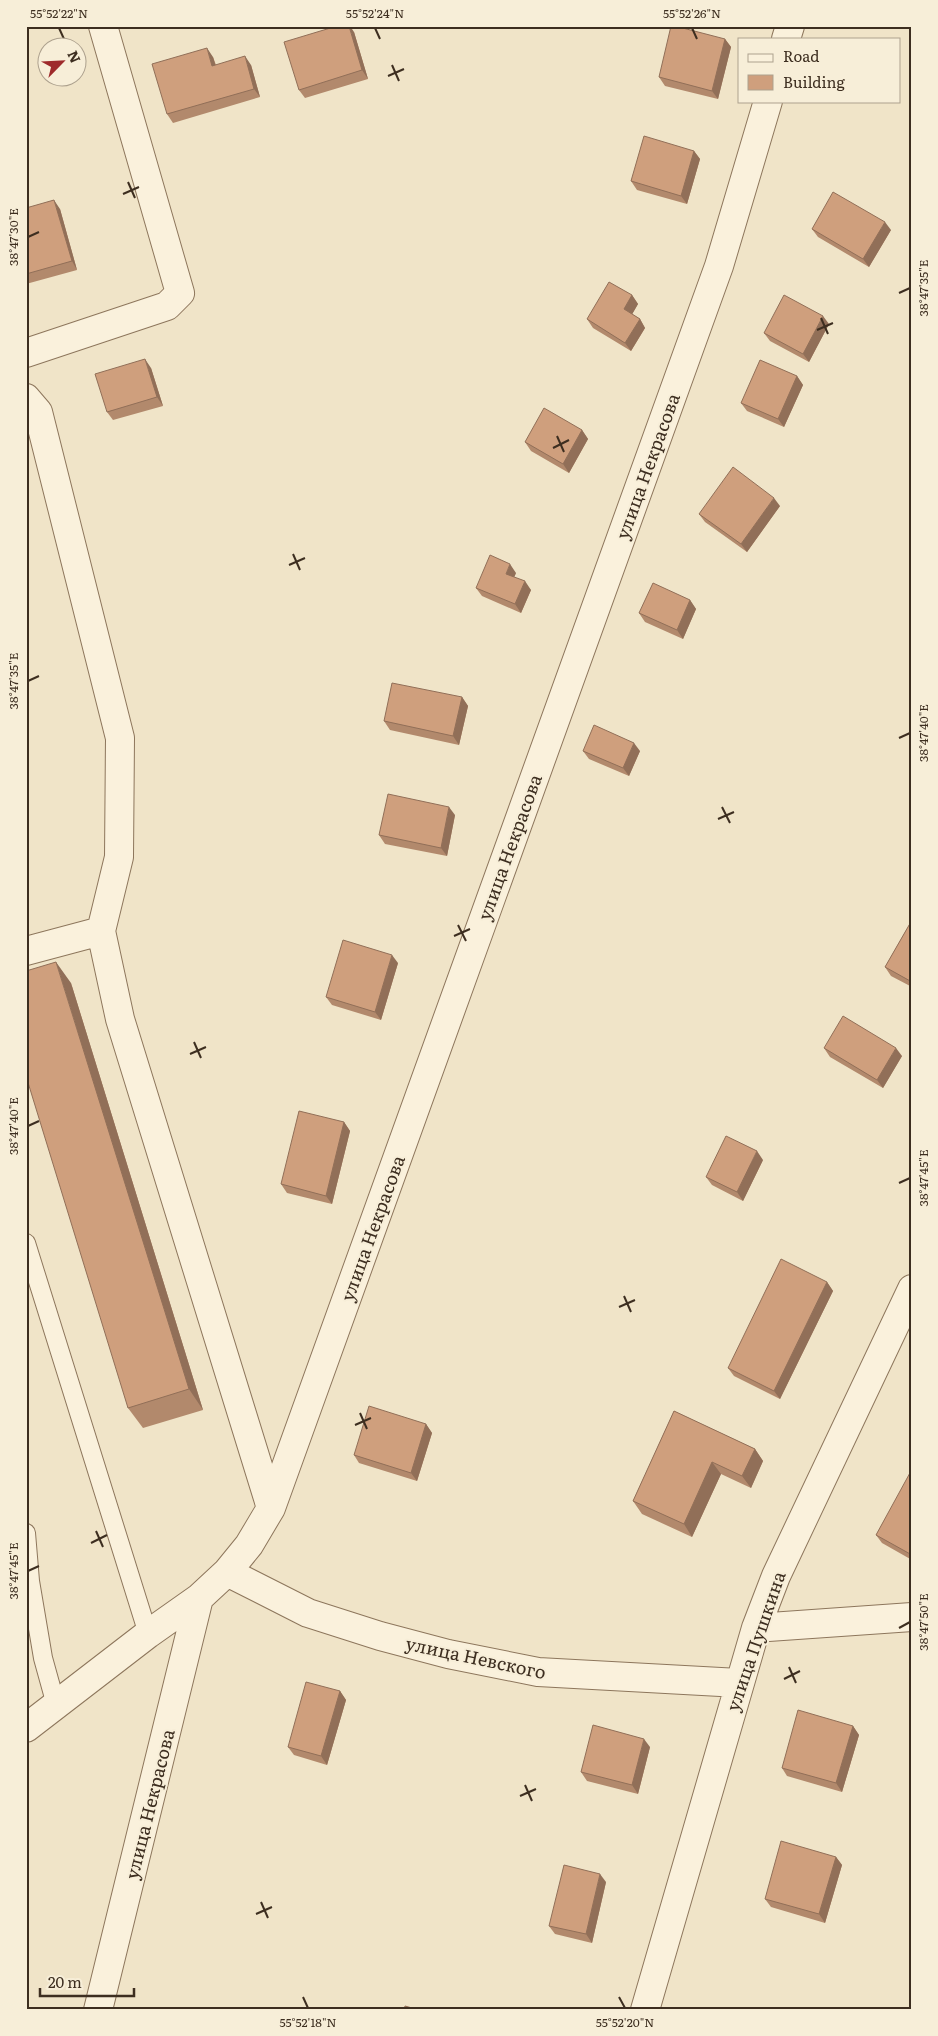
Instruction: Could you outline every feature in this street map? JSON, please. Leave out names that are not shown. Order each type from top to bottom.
[{"type":"street","points":[[26,353],[167,306],[180,293],[104,26]]},
{"type":"street","points":[[786,38],[790,26]]},
{"type":"street","name":"улица Некрасова","points":[[26,1728],[148,1634],[199,1598],[227,1572],[249,1545],[271,1508],[719,266],[768,102]]},
{"type":"street","points":[[26,398],[38,412],[120,738],[119,857],[101,931],[120,1019],[271,1508]]},
{"type":"street","points":[[26,951],[101,931]]},
{"type":"street","name":"улица Пушкина","points":[[645,2010],[756,1628],[776,1576],[912,1290]]},
{"type":"street","name":"улица Невского","points":[[227,1572],[308,1613],[380,1636],[448,1654],[538,1672],[739,1683]]},
{"type":"street","name":"улица Некрасова","points":[[98,2010],[199,1598]]},
{"type":"street","points":[[756,1628],[912,1617]]},
{"type":"lane","points":[[26,1243],[148,1634]]},
{"type":"lane","points":[[26,1533],[30,1581],[43,1658],[56,1705]]},
{"type":"building","points":[[337,26],[349,26],[362,70],[299,90],[284,42]]},
{"type":"building","points":[[671,26],[725,39],[712,91],[659,77]]},
{"type":"building","points":[[207,48],[212,66],[245,56],[254,89],[167,114],[152,64]]},
{"type":"building","points":[[644,136],[694,151],[681,196],[631,181]]},
{"type":"building","points":[[833,192],[885,222],[863,259],[812,229]]},
{"type":"building","points":[[54,200],[72,261],[26,274],[26,208]]},
{"type":"building","points":[[609,282],[632,295],[624,309],[640,319],[625,343],[587,319]]},
{"type":"building","points":[[784,295],[823,316],[803,354],[764,333]]},
{"type":"building","points":[[145,359],[157,397],[107,412],[95,374]]},
{"type":"building","points":[[760,360],[797,376],[778,419],[741,403]]},
{"type":"building","points":[[544,408],[582,430],[563,464],[525,442]]},
{"type":"building","points":[[733,467],[774,498],[741,544],[699,514]]},
{"type":"building","points":[[490,555],[510,564],[506,574],[525,581],[515,604],[476,588]]},
{"type":"building","points":[[653,583],[690,600],[677,630],[639,613]]},
{"type":"building","points":[[392,683],[462,697],[453,736],[384,721]]},
{"type":"building","points":[[594,725],[634,743],[623,768],[583,751]]},
{"type":"building","points":[[388,794],[449,807],[441,848],[379,835]]},
{"type":"building","points":[[912,920],[912,982],[885,967]]},
{"type":"building","points":[[343,940],[392,955],[375,1012],[326,997]]},
{"type":"building","points":[[56,962],[189,1389],[128,1408],[26,1076],[26,971]]},
{"type":"building","points":[[843,1016],[896,1048],[877,1080],[824,1048]]},
{"type":"building","points":[[299,1111],[344,1122],[326,1196],[281,1184]]},
{"type":"building","points":[[726,1136],[757,1151],[737,1192],[706,1177]]},
{"type":"building","points":[[781,1259],[827,1282],[774,1391],[728,1368]]},
{"type":"building","points":[[369,1406],[426,1424],[411,1473],[354,1455]]},
{"type":"building","points":[[674,1411],[755,1449],[742,1476],[712,1462],[684,1524],[633,1501]]},
{"type":"building","points":[[912,1472],[912,1555],[876,1535]]},
{"type":"building","points":[[306,1682],[340,1691],[321,1756],[288,1747]]},
{"type":"building","points":[[798,1710],[853,1726],[836,1783],[782,1768]]},
{"type":"building","points":[[593,1725],[644,1739],[632,1785],[581,1772]]},
{"type":"building","points":[[781,1841],[836,1857],[819,1914],[765,1899]]},
{"type":"building","points":[[564,1865],[600,1874],[586,1934],[549,1926]]},
{"type":"building","points":[[405,2006],[419,2010],[404,2010]]}]
